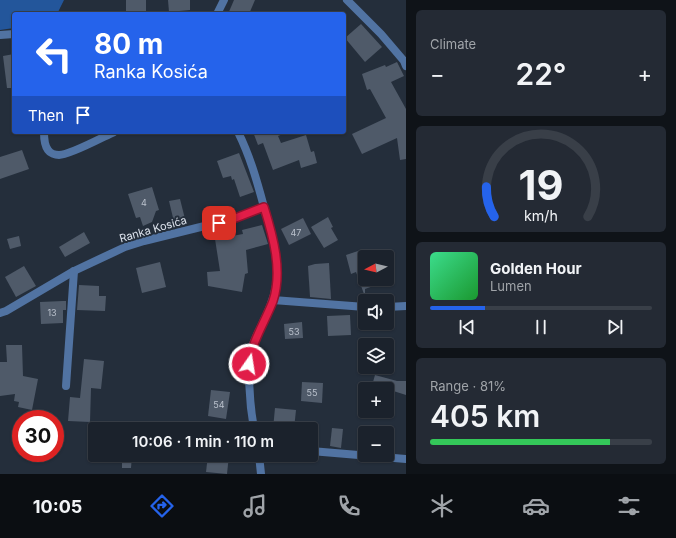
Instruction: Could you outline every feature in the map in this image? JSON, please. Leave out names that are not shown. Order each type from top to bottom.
[{"type":"street","points":[[218,12],[224,0]]},
{"type":"street","points":[[347,0],[381,34],[404,61],[406,66]]},
{"type":"street","points":[[0,35],[12,34]]},
{"type":"street","points":[[44,134],[45,144],[48,150],[53,154],[59,155],[70,152],[110,134]]},
{"type":"street","points":[[239,134],[248,154],[272,234],[277,267],[273,300],[256,337],[250,357],[249,364],[253,422]]},
{"type":"street","name":"Ranka Kosića","points":[[0,313],[6,311],[74,271],[125,247],[233,219],[264,207]]},
{"type":"street","points":[[66,386],[74,271]]},
{"type":"street","points":[[273,300],[358,306]]},
{"type":"street","points":[[394,307],[406,306]]},
{"type":"street","points":[[318,452],[406,459]]},
{"type":"street","points":[[260,462],[261,474]]},
{"type":"shaded area","points":[[0,0],[64,0],[58,12],[12,12],[12,28],[0,30]]},
{"type":"building","points":[[126,0],[146,0],[146,12],[126,12]]},
{"type":"building","points":[[168,0],[190,0],[190,10],[169,12]]},
{"type":"building","points":[[234,0],[255,0],[250,12],[229,12]]},
{"type":"building","points":[[361,24],[382,47],[365,62],[346,39],[346,37]]},
{"type":"building","points":[[12,54],[12,88],[7,88],[3,56]]},
{"type":"building","points":[[397,62],[404,76],[391,82],[406,109],[406,159],[400,160],[397,138],[362,154],[352,134],[386,118],[370,89],[367,90],[362,74]]},
{"type":"building","points":[[254,134],[283,134],[278,136],[281,143],[306,135],[311,152],[314,151],[317,163],[301,168],[299,160],[273,170],[263,143],[258,145]]},
{"type":"building","points":[[22,150],[29,169],[0,179],[0,157]]},
{"type":"building","points":[[239,153],[254,192],[240,197],[234,179],[232,180],[231,176],[223,178],[217,161]]},
{"type":"building","points":[[152,187],[159,210],[156,211],[152,222],[143,226],[140,217],[136,218],[128,194]]},
{"type":"building","points":[[180,199],[185,219],[174,222],[169,201]]},
{"type":"building","points":[[328,217],[333,227],[331,228],[338,240],[324,248],[311,227]]},
{"type":"building","points":[[303,218],[311,234],[289,245],[281,229]]},
{"type":"building","points":[[262,225],[268,244],[246,250],[248,273],[245,274],[242,292],[208,286],[207,272],[220,271],[215,239],[243,234],[242,230]]},
{"type":"building","points":[[84,232],[90,243],[65,257],[59,247]]},
{"type":"building","points":[[19,236],[21,246],[10,249],[7,239]]},
{"type":"building","points":[[358,251],[358,278],[356,272],[351,274],[346,255]]},
{"type":"building","points":[[160,262],[166,287],[142,293],[136,268]]},
{"type":"building","points":[[329,263],[331,299],[310,297],[308,266]]},
{"type":"building","points":[[24,266],[36,286],[16,297],[5,277]]},
{"type":"building","points":[[79,285],[99,286],[99,296],[106,296],[105,311],[77,310]]},
{"type":"building","points":[[361,286],[373,286],[365,289],[364,294]]},
{"type":"building","points":[[66,301],[66,310],[63,310],[63,323],[41,324],[40,302]]},
{"type":"building","points":[[350,315],[351,335],[328,336],[327,316]]},
{"type":"building","points":[[302,322],[303,338],[285,339],[284,324]]},
{"type":"building","points":[[6,345],[22,345],[23,376],[38,379],[32,410],[18,407],[19,402],[14,401],[15,394],[0,396],[0,362],[7,362]]},
{"type":"building","points":[[84,359],[104,361],[101,389],[91,388],[90,422],[68,421],[70,397],[80,398]]},
{"type":"building","points":[[375,375],[397,381],[406,381],[406,395],[394,391],[394,382],[373,382]]},
{"type":"building","points":[[302,382],[323,383],[322,403],[301,401]]},
{"type":"building","points":[[211,390],[230,392],[226,419],[208,416]]},
{"type":"building","points":[[275,408],[296,410],[295,422],[274,422]]},
{"type":"building","points":[[332,428],[343,429],[341,448],[330,446]]},
{"type":"building","points":[[122,462],[131,462],[131,468],[122,468]]},
{"type":"building","points":[[207,462],[228,462],[227,474],[206,472]]},
{"type":"route","points":[[219,223],[264,207],[272,234],[277,267],[276,285],[273,300],[256,337],[249,364]]}]
